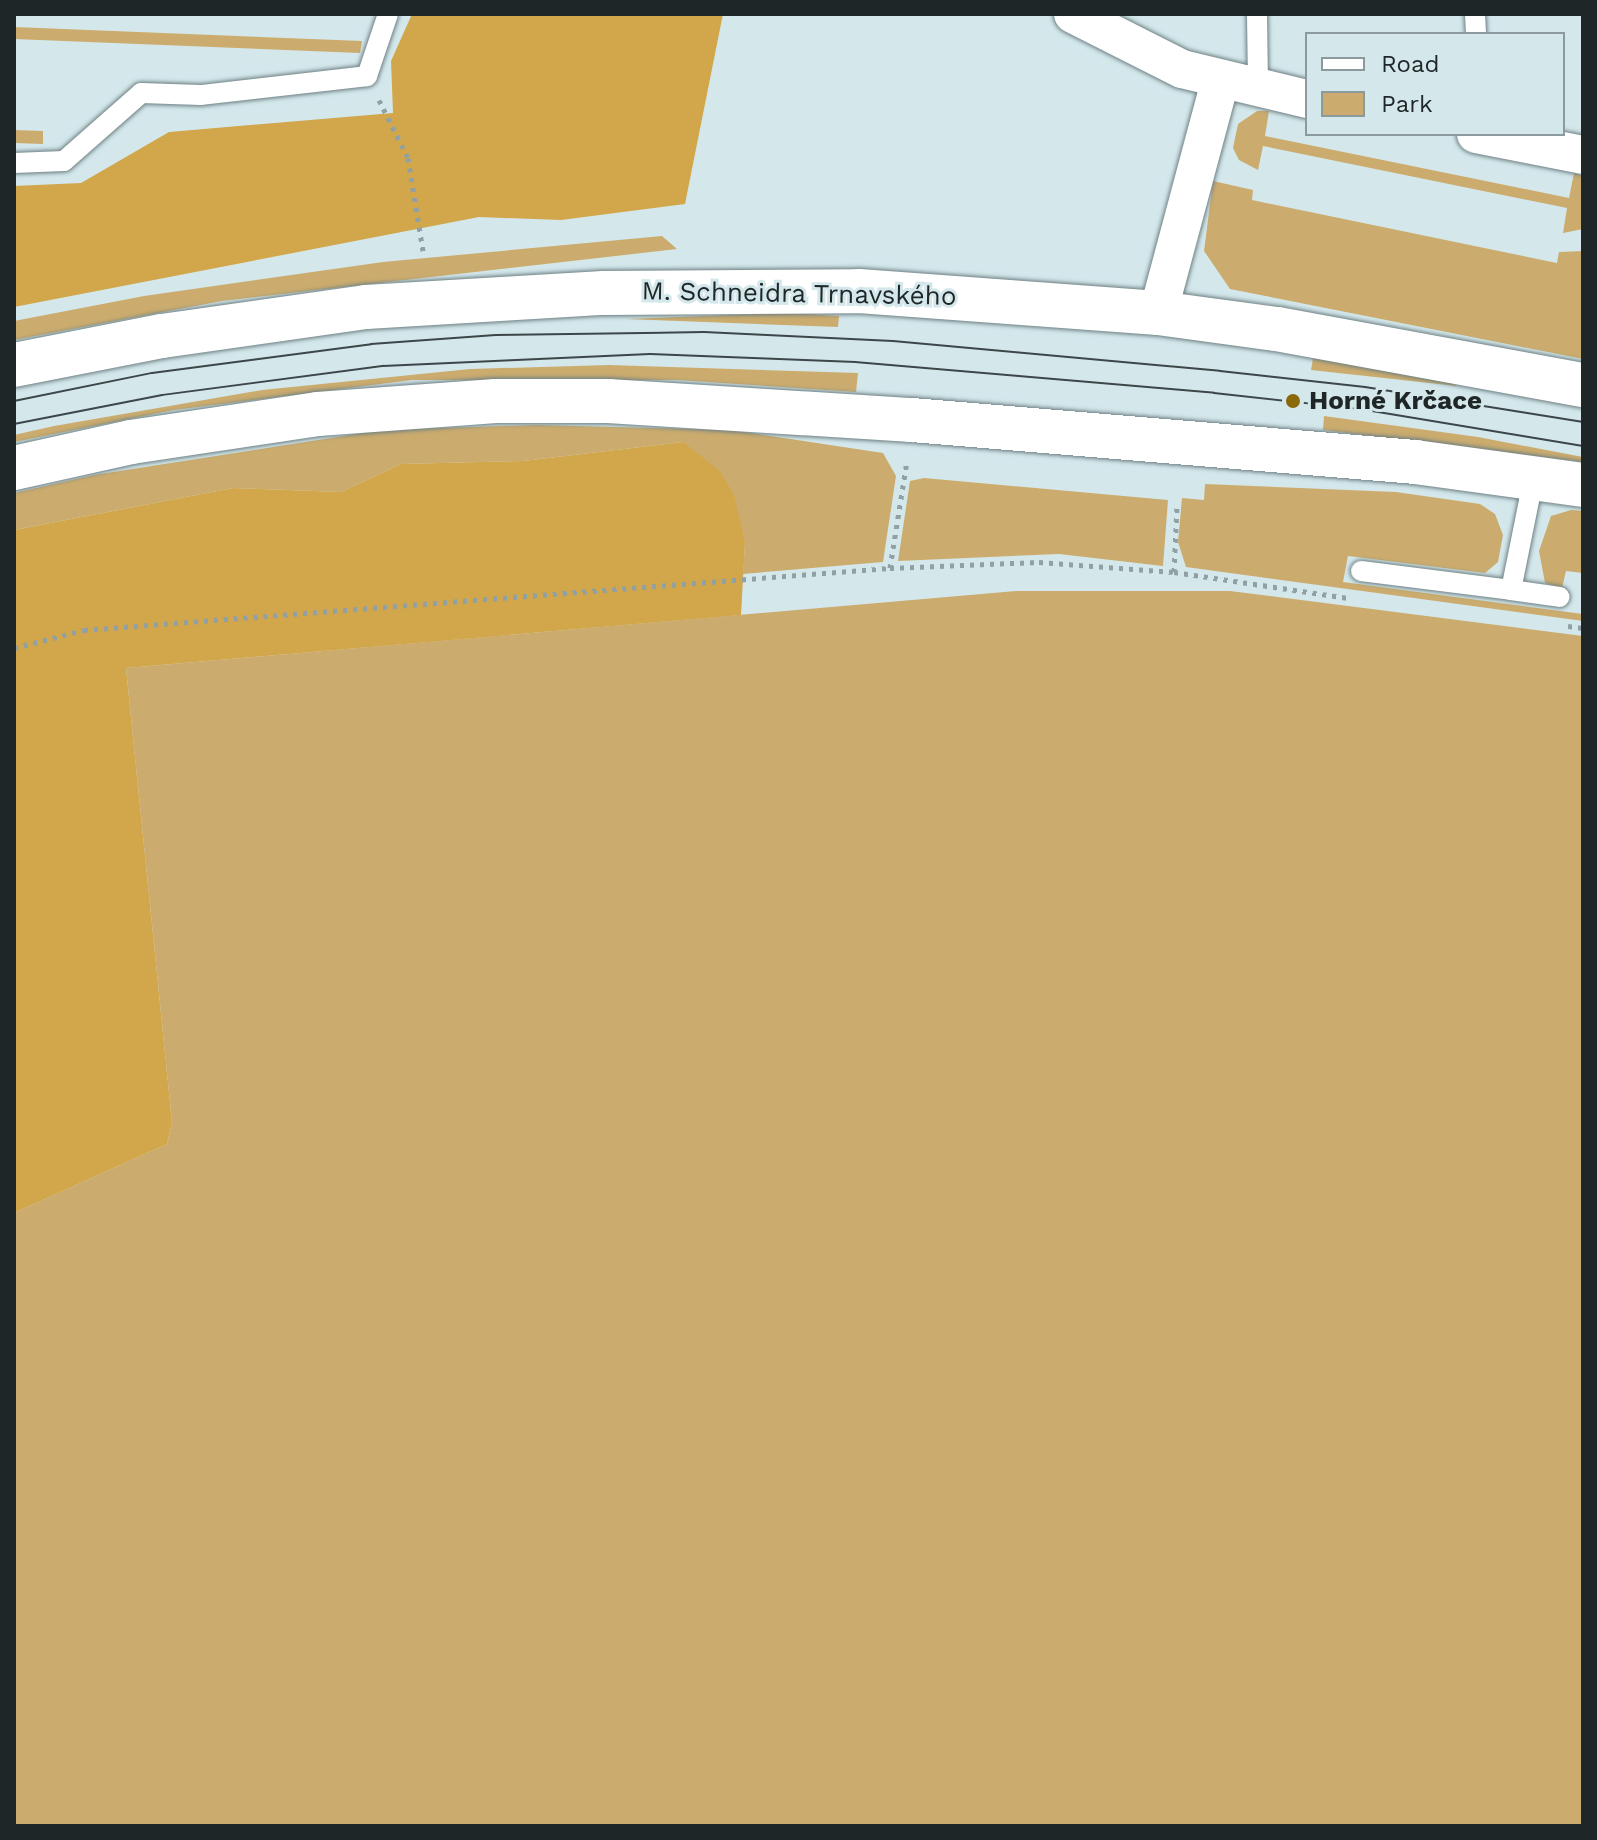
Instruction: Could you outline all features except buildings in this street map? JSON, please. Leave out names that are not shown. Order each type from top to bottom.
[{"type":"main road","name":"M. Schneidra Trnavského","points":[[14,365],[249,322],[488,297],[859,291],[1158,313],[1292,332],[1583,385]]},
{"type":"main road","points":[[14,468],[131,442],[318,414],[496,401],[608,401],[942,422],[1534,476],[1583,485]]},
{"type":"street","points":[[1073,14],[1156,58],[1220,81],[1305,99]]},
{"type":"street","points":[[1158,313],[1220,81]]},
{"type":"street","points":[[1487,136],[1583,155]]},
{"type":"lane","points":[[14,163],[64,161],[141,93],[201,95],[367,76],[388,14]]},
{"type":"lane","points":[[1257,14],[1258,89]]},
{"type":"lane","points":[[1511,590],[1534,476]]},
{"type":"lane","points":[[1361,571],[1560,597]]},
{"type":"path","points":[[367,76],[408,158],[423,251]]},
{"type":"path","points":[[890,568],[907,456]]},
{"type":"path","points":[[1174,572],[1177,507]]},
{"type":"path","points":[[14,648],[84,630],[890,568],[1039,562],[1174,572],[1354,599]]},
{"type":"path","points":[[1552,624],[1583,628]]},
{"type":"green space","points":[[14,27],[362,41],[360,53],[14,39]]},
{"type":"green space","points":[[1257,111],[1269,111],[1265,136],[1569,198],[1574,173],[1583,176],[1583,229],[1563,233],[1567,208],[1263,146],[1258,170],[1239,160],[1233,148],[1238,124]]},
{"type":"green space","points":[[14,130],[43,131],[43,144],[14,143]]},
{"type":"green space","points":[[1213,181],[1253,190],[1252,200],[1557,263],[1559,252],[1583,251],[1583,359],[1230,289],[1204,251]]},
{"type":"green space","points":[[662,236],[677,249],[222,301],[14,340],[14,321],[144,296],[383,262]]},
{"type":"green space","points":[[786,313],[839,316],[838,327],[626,319]]},
{"type":"green space","points":[[1313,358],[1452,383],[1457,386],[1311,370]]},
{"type":"green space","points":[[609,365],[858,373],[856,392],[677,380],[412,380],[174,410],[14,442],[14,435],[54,426],[262,390],[470,369]]},
{"type":"green space","points":[[1324,416],[1478,437],[1583,457],[1583,462],[1323,430]]},
{"type":"green space","points":[[537,425],[730,430],[883,453],[896,476],[883,562],[743,574],[745,543],[683,442],[523,461],[401,464],[341,492],[233,488],[14,530],[14,493],[94,475],[382,430]]},
{"type":"green space","points":[[924,478],[1168,500],[1163,566],[1059,554],[898,561],[910,481]]},
{"type":"green space","points":[[1205,484],[1396,492],[1480,504],[1495,514],[1503,535],[1498,562],[1485,573],[1348,556],[1343,582],[1583,614],[1583,621],[1186,567],[1178,542],[1182,498],[1204,500]]},
{"type":"green space","points":[[1571,510],[1583,511],[1583,573],[1566,571],[1562,588],[1545,583],[1539,551],[1551,516]]},
{"type":"green space","points":[[1016,591],[1230,591],[1583,636],[1583,1826],[14,1826],[14,1213],[167,1144],[172,1122],[126,668]]},
{"type":"shaded area","points":[[412,14],[723,14],[685,204],[561,220],[479,217],[14,307],[14,186],[81,183],[169,132],[393,113],[391,61]]},
{"type":"shaded area","points":[[683,442],[720,471],[734,495],[745,543],[741,615],[126,668],[172,1122],[167,1144],[14,1213],[14,530],[233,488],[341,492],[401,464],[523,461]]},
{"type":"tram line","points":[[14,401],[152,373],[371,344],[496,335],[704,332],[893,341],[1220,371],[1365,387],[1583,422]]},
{"type":"tram line","points":[[14,424],[162,395],[383,366],[650,354],[856,362],[1214,393],[1360,409],[1583,446]]},
{"type":"place","name":"Horné Krčace","points":[[1293,401]]}]
